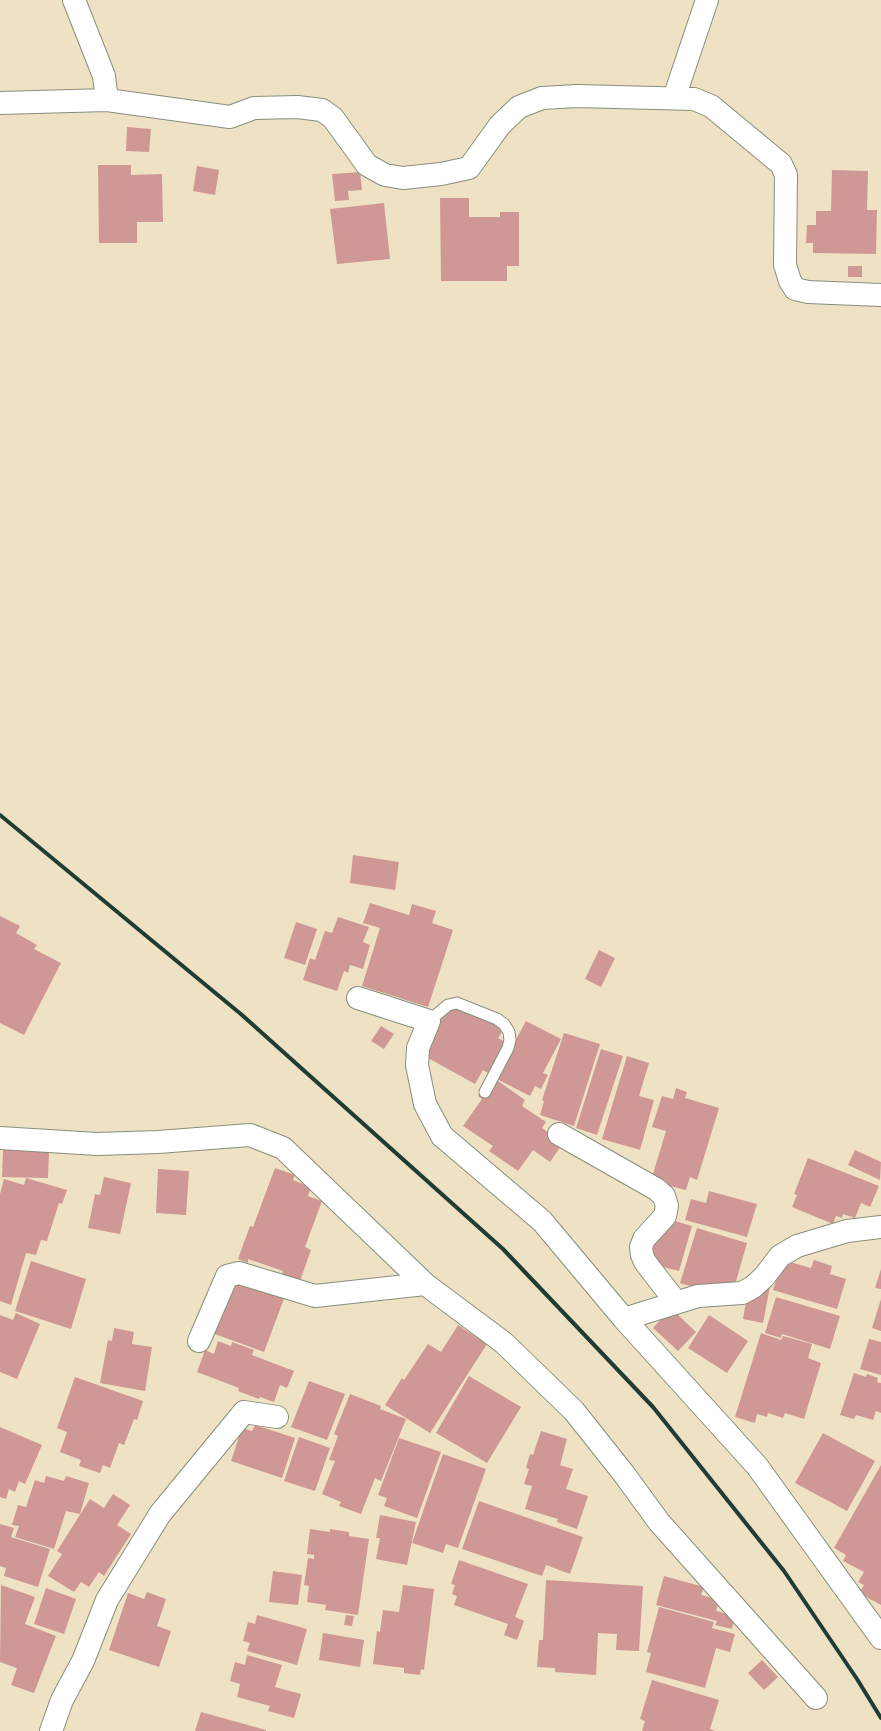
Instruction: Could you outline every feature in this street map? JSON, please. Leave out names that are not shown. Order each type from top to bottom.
[{"type":"street","points":[[74,0],[104,76],[107,100]]},
{"type":"street","points":[[674,98],[707,0]]},
{"type":"street","points":[[0,103],[107,100],[230,117],[254,108],[296,106],[322,110],[333,118],[367,165],[385,175],[402,178],[441,174],[470,168],[500,125],[519,107],[542,98],[577,96],[694,99],[711,106],[781,164],[786,175],[786,265],[790,281],[795,289],[808,292],[881,295]]},
{"type":"street","points":[[358,998],[428,1021],[418,1048],[417,1065],[425,1104],[442,1136],[542,1221],[624,1319],[757,1466],[881,1638]]},
{"type":"street","points":[[559,1134],[656,1189],[664,1196],[667,1206],[665,1216],[644,1239],[641,1247],[645,1262],[676,1302]]},
{"type":"street","points":[[0,1138],[97,1144],[158,1142],[250,1135],[283,1148],[425,1284],[504,1343],[574,1411],[659,1522],[816,1698]]},
{"type":"street","points":[[624,1319],[698,1296],[742,1293],[753,1287],[764,1277],[780,1256],[797,1246],[847,1231],[881,1227]]},
{"type":"street","points":[[199,1341],[227,1276],[239,1273],[315,1296],[425,1284]]},
{"type":"street","points":[[51,1731],[62,1700],[83,1661],[107,1600],[160,1514],[244,1412],[277,1417]]},
{"type":"lane","points":[[428,1021],[448,1005],[457,1003],[497,1019],[504,1024],[509,1032],[508,1048],[485,1092]]},
{"type":"building","points":[[127,127],[151,129],[149,152],[126,151]]},
{"type":"building","points":[[98,165],[131,165],[131,175],[162,174],[163,222],[137,222],[137,243],[99,243]]},
{"type":"building","points":[[197,166],[219,170],[215,195],[193,191]]},
{"type":"building","points":[[832,170],[868,171],[867,210],[877,210],[876,254],[813,253],[813,243],[806,243],[807,225],[816,225],[816,211],[831,211]]},
{"type":"building","points":[[360,172],[362,190],[348,191],[349,200],[335,201],[332,174]]},
{"type":"building","points":[[440,198],[469,198],[469,217],[500,217],[500,212],[519,212],[519,266],[507,266],[507,281],[441,281]]},
{"type":"building","points":[[384,203],[390,259],[337,264],[330,209]]},
{"type":"building","points":[[848,266],[862,266],[862,277],[848,277]]},
{"type":"building","points":[[353,855],[399,862],[395,890],[350,883]]},
{"type":"building","points":[[370,903],[409,915],[412,904],[436,911],[432,923],[453,930],[428,1007],[362,986],[380,928],[363,923]]},
{"type":"building","points":[[0,916],[20,926],[16,933],[37,945],[34,949],[61,963],[24,1035],[0,1023]]},
{"type":"building","points":[[338,917],[369,927],[363,942],[370,945],[363,969],[350,965],[348,973],[344,971],[337,991],[303,980],[310,958],[315,960],[325,931],[332,933]]},
{"type":"building","points":[[296,922],[317,929],[305,965],[284,958]]},
{"type":"building","points":[[599,950],[615,958],[601,987],[585,979]]},
{"type":"building","points":[[453,997],[500,1023],[498,1027],[503,1030],[498,1038],[505,1042],[488,1073],[483,1070],[475,1084],[419,1053],[423,1041],[447,999],[450,1000]]},
{"type":"building","points":[[526,1021],[561,1039],[543,1073],[548,1075],[541,1089],[535,1086],[530,1096],[495,1078]]},
{"type":"building","points":[[381,1026],[394,1034],[384,1049],[371,1041]]},
{"type":"building","points":[[564,1033],[600,1044],[574,1126],[540,1115],[544,1101],[542,1100]]},
{"type":"building","points":[[601,1049],[623,1056],[597,1135],[576,1128]]},
{"type":"building","points":[[627,1056],[649,1063],[639,1096],[654,1100],[640,1150],[602,1139]]},
{"type":"building","points":[[491,1076],[525,1100],[522,1106],[546,1122],[542,1128],[563,1143],[550,1162],[533,1150],[518,1171],[489,1151],[493,1146],[463,1126],[482,1099],[478,1096]]},
{"type":"building","points":[[676,1088],[687,1092],[685,1098],[719,1108],[697,1180],[690,1177],[686,1190],[666,1185],[666,1181],[652,1177],[666,1131],[652,1127],[662,1096],[673,1099]]},
{"type":"building","points":[[3,1150],[49,1151],[48,1178],[2,1177]]},
{"type":"building","points":[[855,1150],[881,1162],[880,1180],[848,1165]]},
{"type":"building","points":[[808,1158],[879,1186],[870,1207],[861,1203],[855,1218],[843,1214],[842,1218],[836,1216],[833,1224],[792,1207],[797,1195],[794,1194]]},
{"type":"building","points":[[275,1168],[295,1175],[293,1180],[311,1187],[308,1196],[322,1201],[305,1247],[311,1250],[300,1281],[282,1275],[283,1271],[248,1259],[248,1263],[238,1259],[250,1226],[253,1227]]},
{"type":"building","points":[[158,1169],[189,1171],[186,1215],[156,1213]]},
{"type":"building","points":[[104,1177],[131,1183],[120,1234],[88,1228],[95,1194],[100,1195]]},
{"type":"building","points":[[26,1178],[67,1190],[62,1204],[59,1203],[47,1241],[41,1240],[36,1255],[26,1253],[11,1305],[0,1301],[0,1194],[4,1179],[24,1185]]},
{"type":"building","points":[[709,1191],[757,1204],[747,1237],[685,1220],[691,1199],[706,1203]]},
{"type":"building","points":[[661,1217],[692,1226],[679,1271],[647,1263]]},
{"type":"building","points":[[697,1228],[747,1243],[734,1288],[717,1283],[714,1293],[680,1283]]},
{"type":"building","points":[[783,1260],[811,1268],[814,1260],[832,1266],[830,1274],[846,1279],[837,1309],[773,1290]]},
{"type":"building","points":[[31,1261],[86,1279],[71,1329],[15,1311]]},
{"type":"building","points":[[881,1269],[881,1289],[875,1288]]},
{"type":"building","points":[[232,1277],[285,1296],[264,1352],[212,1333]]},
{"type":"building","points":[[750,1278],[771,1281],[763,1323],[743,1319]]},
{"type":"building","points":[[776,1297],[840,1316],[830,1349],[782,1334],[781,1338],[765,1333]]},
{"type":"building","points":[[881,1299],[881,1331],[872,1328]]},
{"type":"building","points":[[671,1308],[696,1332],[678,1351],[653,1328]]},
{"type":"building","points":[[16,1313],[40,1324],[17,1379],[0,1372],[0,1315],[13,1320]]},
{"type":"building","points":[[709,1315],[748,1341],[727,1373],[688,1348]]},
{"type":"building","points":[[458,1325],[487,1344],[430,1433],[385,1405],[402,1378],[404,1380],[428,1344],[441,1352]]},
{"type":"building","points":[[114,1328],[134,1332],[132,1344],[152,1347],[145,1391],[100,1383],[108,1340],[112,1341]]},
{"type":"building","points":[[761,1333],[781,1340],[783,1336],[812,1344],[808,1358],[821,1363],[804,1419],[785,1413],[783,1418],[768,1413],[767,1417],[757,1414],[755,1423],[735,1417]]},
{"type":"building","points":[[869,1339],[881,1342],[881,1375],[860,1369]]},
{"type":"building","points":[[218,1341],[231,1346],[232,1342],[254,1350],[252,1355],[294,1371],[287,1388],[280,1385],[274,1402],[260,1397],[259,1399],[238,1391],[239,1388],[197,1372],[205,1350],[214,1354]]},
{"type":"building","points":[[854,1373],[866,1377],[867,1374],[878,1378],[877,1382],[881,1383],[881,1413],[876,1411],[873,1420],[856,1415],[854,1419],[840,1415]]},
{"type":"building","points":[[469,1376],[521,1407],[487,1463],[436,1433]]},
{"type":"building","points":[[75,1377],[143,1401],[137,1420],[134,1419],[124,1445],[119,1443],[110,1468],[103,1465],[100,1473],[79,1466],[81,1460],[60,1452],[67,1432],[57,1428]]},
{"type":"building","points":[[309,1381],[345,1394],[327,1440],[291,1427]]},
{"type":"building","points":[[350,1394],[381,1406],[380,1409],[406,1419],[381,1481],[375,1478],[361,1514],[339,1506],[341,1502],[322,1494],[335,1461],[329,1460],[338,1436],[334,1434]]},
{"type":"building","points":[[255,1425],[295,1438],[282,1478],[231,1461],[242,1428],[252,1431]]},
{"type":"building","points":[[0,1427],[42,1445],[25,1484],[19,1481],[15,1492],[9,1489],[6,1499],[0,1497]]},
{"type":"building","points":[[541,1431],[567,1439],[560,1465],[573,1469],[566,1489],[588,1496],[577,1529],[557,1522],[558,1519],[525,1509],[532,1486],[524,1484],[529,1469],[526,1468],[530,1454],[533,1455]]},
{"type":"building","points":[[823,1433],[875,1461],[847,1511],[795,1483]]},
{"type":"building","points":[[299,1437],[330,1448],[315,1491],[284,1481]]},
{"type":"building","points":[[399,1438],[441,1452],[417,1518],[384,1506],[387,1498],[378,1495]]},
{"type":"building","points":[[443,1454],[486,1469],[458,1548],[446,1544],[443,1553],[412,1543]]},
{"type":"building","points":[[881,1465],[881,1605],[859,1593],[864,1585],[858,1582],[864,1572],[843,1561],[846,1555],[834,1548]]},
{"type":"building","points":[[46,1476],[64,1481],[66,1476],[89,1483],[80,1514],[66,1511],[54,1549],[15,1537],[19,1526],[12,1525],[18,1505],[26,1507],[35,1480],[44,1483]]},
{"type":"building","points":[[113,1494],[130,1505],[117,1525],[131,1534],[104,1576],[99,1572],[89,1587],[81,1582],[74,1592],[48,1576],[62,1554],[57,1551],[90,1499],[104,1508]]},
{"type":"building","points":[[479,1501],[583,1537],[570,1574],[546,1565],[542,1576],[462,1549]]},
{"type":"building","points":[[380,1515],[416,1522],[407,1565],[376,1559],[380,1538],[376,1538]]},
{"type":"building","points":[[0,1524],[14,1528],[11,1537],[50,1549],[38,1587],[4,1576],[6,1568],[0,1566]]},
{"type":"building","points":[[310,1529],[330,1532],[330,1529],[349,1532],[349,1536],[369,1539],[358,1615],[325,1610],[326,1605],[307,1602],[309,1586],[304,1585],[308,1558],[314,1559],[314,1555],[307,1554]]},
{"type":"building","points":[[459,1560],[528,1584],[515,1617],[524,1621],[517,1640],[504,1635],[508,1624],[454,1605],[457,1596],[452,1594],[455,1585],[451,1584]]},
{"type":"building","points":[[273,1571],[302,1575],[298,1605],[269,1602]]},
{"type":"building","points":[[664,1576],[704,1587],[701,1595],[719,1600],[716,1611],[735,1616],[732,1629],[715,1625],[717,1621],[656,1605]]},
{"type":"building","points":[[546,1580],[643,1586],[639,1651],[616,1650],[617,1634],[598,1633],[596,1675],[555,1672],[555,1668],[537,1667],[539,1640],[543,1640]]},
{"type":"building","points":[[1,1585],[35,1597],[25,1624],[56,1636],[34,1693],[11,1685],[17,1668],[0,1662]]},
{"type":"building","points":[[403,1585],[434,1589],[424,1670],[421,1669],[420,1675],[404,1673],[404,1668],[373,1664],[377,1631],[380,1632],[383,1610],[399,1612]]},
{"type":"building","points":[[46,1588],[76,1599],[64,1634],[34,1624]]},
{"type":"building","points":[[147,1592],[166,1599],[157,1626],[171,1631],[159,1667],[109,1650],[128,1593],[144,1599]]},
{"type":"building","points":[[659,1607],[714,1622],[712,1628],[735,1634],[730,1652],[716,1648],[705,1688],[646,1672],[651,1653],[647,1652]]},
{"type":"building","points":[[257,1615],[307,1629],[297,1665],[247,1651],[250,1643],[243,1641],[248,1622],[255,1624]]},
{"type":"building","points":[[346,1615],[354,1616],[352,1626],[344,1625]]},
{"type":"building","points":[[323,1633],[364,1640],[360,1667],[319,1660]]},
{"type":"building","points":[[247,1655],[282,1665],[275,1687],[301,1694],[294,1718],[268,1711],[270,1706],[237,1697],[240,1684],[230,1681],[235,1662],[245,1665]]},
{"type":"building","points":[[762,1660],[778,1677],[764,1690],[748,1673]]},
{"type":"building","points":[[652,1680],[719,1700],[710,1729],[715,1731],[642,1731],[645,1721],[640,1719]]},
{"type":"building","points":[[201,1712],[266,1730],[266,1731],[195,1731]]},
{"type":"railway","points":[[0,815],[242,1015],[503,1249],[653,1407],[784,1571],[881,1718]]}]
